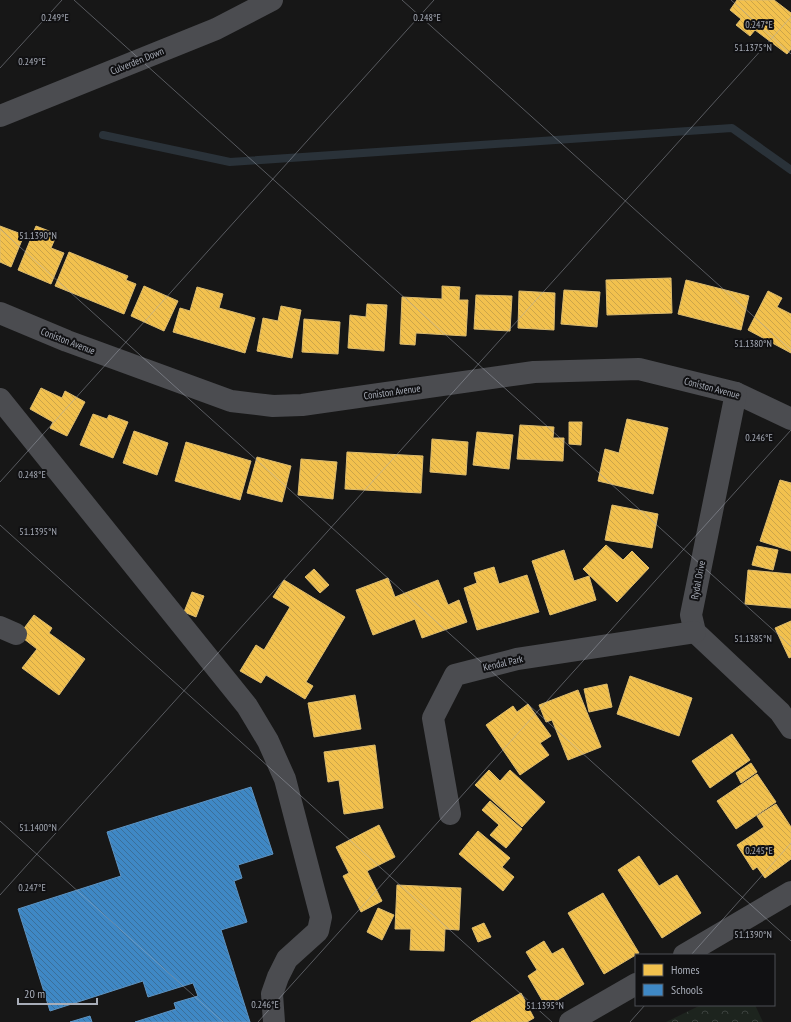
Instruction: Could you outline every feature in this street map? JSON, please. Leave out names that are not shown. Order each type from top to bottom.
[{"type":"street","name":"Culverden Down","points":[[0,116],[216,29],[272,0]]},
{"type":"street","name":"Coniston Avenue","points":[[0,313],[67,342],[231,401],[274,406],[302,405],[534,372],[639,369],[736,393],[791,419]]},
{"type":"street","name":"Rydal Drive","points":[[695,632],[691,615],[736,393]]},
{"type":"street","points":[[0,399],[247,706],[268,741],[284,779],[320,917],[318,931],[287,959],[278,977],[272,994],[274,1022]]},
{"type":"street","points":[[695,632],[780,712],[791,728]]},
{"type":"street","name":"Kendal Park","points":[[450,814],[433,718],[455,675],[517,659],[695,632]]},
{"type":"street","points":[[686,954],[791,892]]},
{"type":"street","points":[[572,1022],[635,985]]},
{"type":"green space","points":[[699,1006],[755,1006],[763,1022],[666,1022]]},
{"type":"building: Homes","points":[[737,0],[774,0],[791,13],[791,49],[787,54],[755,30],[750,36],[736,25],[741,19],[730,10]]},
{"type":"building: Homes","points":[[0,226],[24,235],[11,267],[0,262]]},
{"type":"building: Homes","points":[[36,226],[57,234],[51,248],[64,253],[51,284],[18,270]]},
{"type":"building: Homes","points":[[69,252],[128,276],[126,280],[136,284],[124,314],[55,286]]},
{"type":"building: Homes","points":[[671,278],[672,313],[607,315],[606,280]]},
{"type":"building: Homes","points":[[686,280],[749,296],[741,330],[678,314]]},
{"type":"building: Homes","points":[[144,286],[178,301],[164,331],[131,316]]},
{"type":"building: Homes","points":[[442,286],[460,287],[459,300],[468,300],[466,336],[416,333],[415,345],[400,344],[402,297],[442,299]]},
{"type":"building: Homes","points":[[197,287],[223,294],[219,308],[255,318],[245,353],[173,332],[180,308],[190,311]]},
{"type":"building: Homes","points":[[564,290],[600,292],[597,327],[561,324]]},
{"type":"building: Homes","points":[[519,291],[555,293],[554,330],[518,328]]},
{"type":"building: Homes","points":[[768,291],[782,298],[777,307],[791,314],[791,353],[748,330]]},
{"type":"building: Homes","points":[[476,295],[512,296],[510,331],[474,329]]},
{"type":"building: Homes","points":[[367,304],[387,305],[384,351],[348,348],[350,315],[366,317]]},
{"type":"building: Homes","points":[[281,306],[301,310],[292,358],[257,351],[263,318],[278,321]]},
{"type":"building: Homes","points":[[304,319],[340,322],[338,354],[302,352]]},
{"type":"building: Homes","points":[[41,388],[62,398],[65,391],[85,402],[67,436],[50,428],[53,422],[30,409]]},
{"type":"building: Homes","points":[[93,414],[107,419],[109,415],[128,422],[113,458],[80,445]]},
{"type":"building: Homes","points":[[627,419],[668,428],[653,494],[598,481],[605,449],[619,453]]},
{"type":"building: Homes","points":[[569,422],[582,422],[581,445],[569,444]]},
{"type":"building: Homes","points":[[520,425],[554,427],[553,438],[564,438],[563,461],[517,459]]},
{"type":"building: Homes","points":[[134,431],[168,443],[157,475],[123,463]]},
{"type":"building: Homes","points":[[477,432],[513,435],[509,469],[473,465]]},
{"type":"building: Homes","points":[[432,439],[468,442],[466,475],[430,472]]},
{"type":"building: Homes","points":[[186,442],[251,461],[240,500],[175,481]]},
{"type":"building: Homes","points":[[347,452],[423,456],[421,493],[345,489]]},
{"type":"building: Homes","points":[[257,457],[291,466],[282,502],[247,493]]},
{"type":"building: Homes","points":[[301,459],[337,462],[333,499],[298,495]]},
{"type":"building: Homes","points":[[780,480],[791,483],[791,551],[760,541]]},
{"type":"building: Homes","points":[[612,505],[658,514],[652,548],[605,540]]},
{"type":"building: Homes","points":[[606,545],[623,560],[632,551],[649,568],[617,602],[583,569]]},
{"type":"building: Homes","points":[[757,546],[778,550],[773,570],[752,565]]},
{"type":"building: Homes","points":[[564,550],[574,581],[589,576],[596,600],[550,615],[532,561]]},
{"type":"building: Homes","points":[[494,567],[499,584],[527,575],[539,612],[477,630],[464,588],[477,583],[474,573]]},
{"type":"building: Homes","points":[[314,569],[329,585],[320,593],[305,577]]},
{"type":"building: Homes","points":[[748,570],[791,574],[791,608],[745,604]]},
{"type":"building: Homes","points":[[388,578],[395,597],[438,580],[448,605],[459,600],[467,622],[422,638],[415,619],[373,635],[356,590]]},
{"type":"building: Homes","points":[[284,580],[345,617],[306,682],[313,686],[305,699],[266,675],[261,683],[240,671],[256,645],[264,650],[290,607],[273,597]]},
{"type":"building: Homes","points":[[192,592],[204,596],[196,617],[184,612]]},
{"type":"building: Homes","points":[[34,615],[52,628],[49,633],[85,659],[59,695],[22,668],[37,649],[19,635]]},
{"type":"building: Homes","points":[[791,621],[791,657],[789,658],[775,628]]},
{"type":"building: Homes","points":[[630,676],[692,698],[679,736],[617,714]]},
{"type":"building: Homes","points":[[607,684],[612,707],[589,712],[584,689]]},
{"type":"building: Homes","points":[[578,690],[601,747],[568,760],[552,720],[546,722],[539,705]]},
{"type":"building: Homes","points":[[355,695],[361,729],[314,737],[308,703]]},
{"type":"building: Homes","points":[[528,704],[551,736],[540,743],[549,755],[520,775],[486,725],[513,706],[517,712]]},
{"type":"building: Homes","points":[[732,734],[750,760],[710,788],[692,761]]},
{"type":"building: Homes","points":[[375,745],[383,808],[344,814],[339,780],[328,782],[324,752]]},
{"type":"building: Homes","points":[[751,763],[757,772],[741,783],[736,773]]},
{"type":"building: Homes","points":[[489,770],[500,781],[510,770],[545,802],[522,827],[475,785]]},
{"type":"building: Homes","points":[[757,774],[776,802],[736,829],[717,801]]},
{"type":"building: Homes","points":[[490,801],[522,829],[506,848],[490,835],[499,825],[482,810]]},
{"type":"building: Homes","points":[[776,804],[791,827],[791,859],[765,878],[757,867],[753,870],[737,845],[764,827],[757,816]]},
{"type":"building: Homes","points":[[379,825],[395,857],[367,871],[382,901],[361,912],[343,876],[349,873],[336,847]]},
{"type":"building: Homes","points":[[478,831],[510,858],[502,867],[514,877],[503,891],[459,854]]},
{"type":"building: Homes","points":[[639,856],[659,886],[677,875],[701,913],[662,938],[618,870]]},
{"type":"building: Homes","points":[[397,885],[461,888],[459,930],[445,929],[444,951],[410,950],[411,929],[395,929]]},
{"type":"building: Homes","points":[[603,893],[639,953],[635,954],[604,974],[568,913]]},
{"type":"building: Homes","points":[[378,908],[394,915],[382,940],[367,932]]},
{"type":"building: Homes","points":[[484,923],[491,937],[478,942],[472,928]]},
{"type":"building: Homes","points":[[544,941],[552,954],[563,948],[584,984],[546,1007],[528,976],[537,970],[526,952]]},
{"type":"building: Homes","points":[[521,993],[534,1018],[527,1022],[471,1022]]},
{"type":"building: Schools","points":[[251,787],[273,854],[238,865],[242,878],[234,881],[247,922],[221,930],[250,1022],[135,1022],[176,1009],[174,1003],[198,996],[193,983],[148,997],[143,981],[50,1011],[18,909],[121,876],[107,832]]},
{"type":"building: Schools","points":[[90,1016],[92,1022],[70,1022]]},
{"type":"waterway","points":[[103,135],[230,162],[732,128],[791,170]]}]
